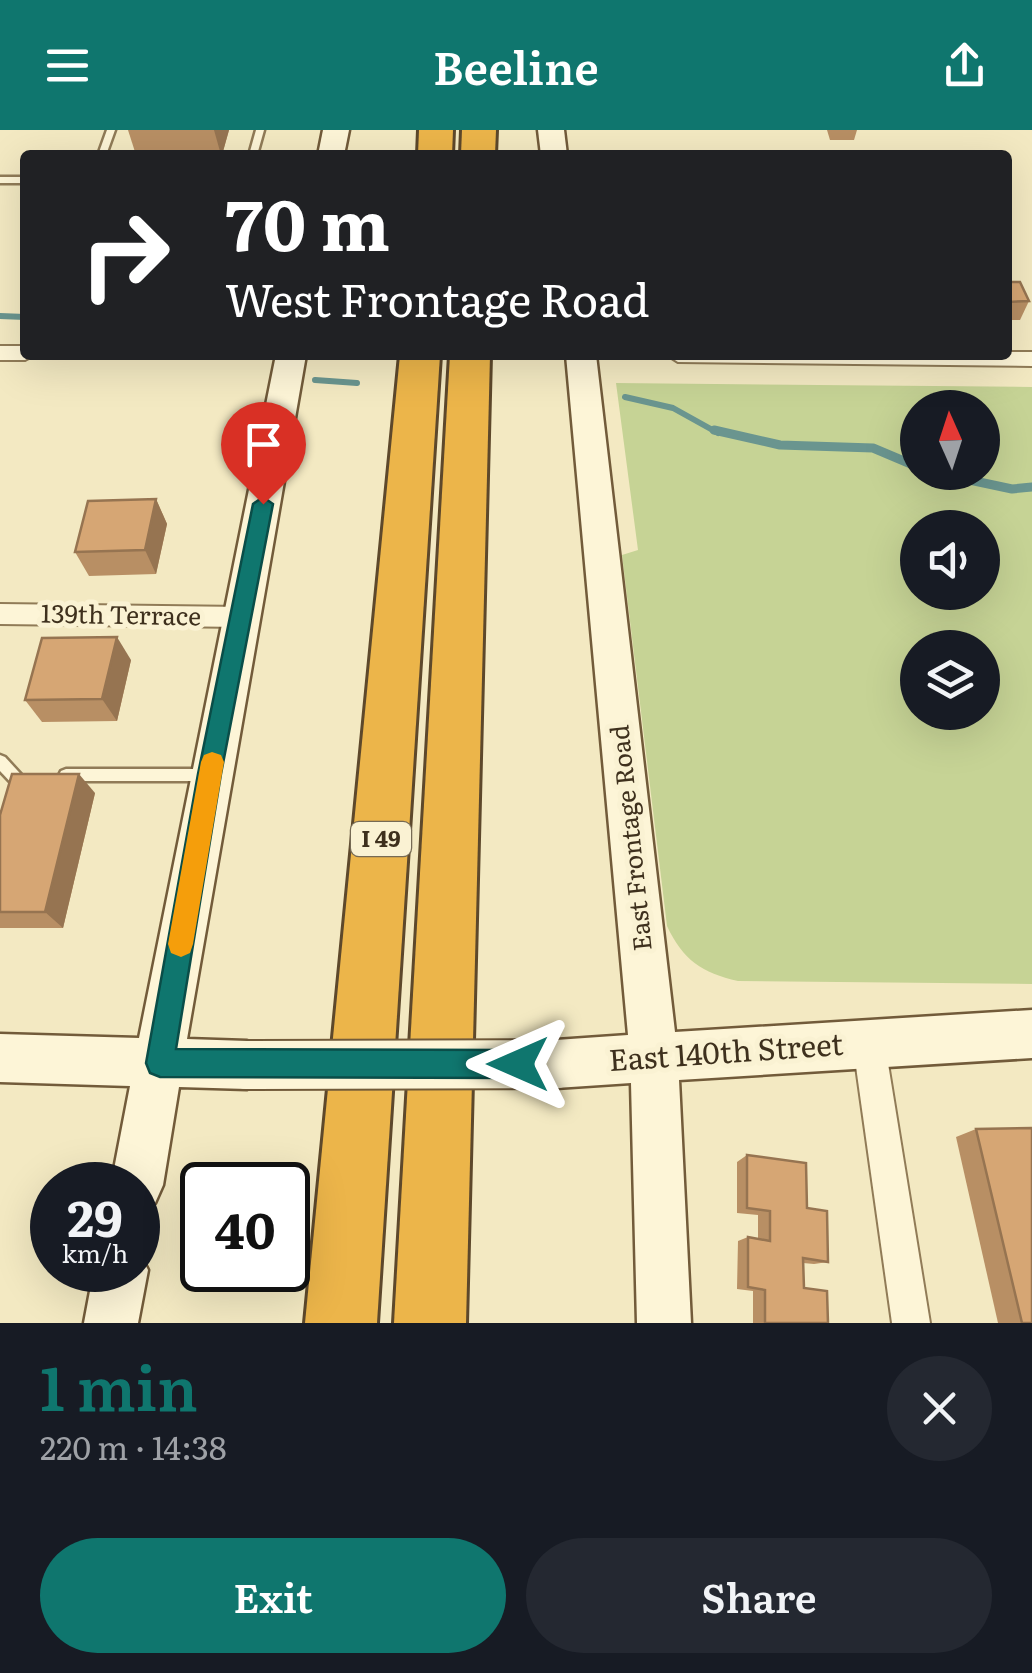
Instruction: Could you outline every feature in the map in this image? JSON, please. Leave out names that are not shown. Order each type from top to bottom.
[{"type":"highway","name":"I 49","points":[[341,1323],[420,360]]},
{"type":"highway","points":[[430,1323],[470,360]]},
{"type":"street","points":[[141,1162],[210,774],[290,360]]},
{"type":"street","name":"East Frontage Road","points":[[581,360],[654,1058],[664,1323]]},
{"type":"street","name":"139th Terrace","points":[[0,614],[243,617]]},
{"type":"street","name":"East 140th Street","points":[[0,1058],[247,1065],[556,1064],[1032,1034]]},
{"type":"street","points":[[868,1045],[910,1323]]},
{"type":"street","points":[[111,1323],[117,1292]]},
{"type":"lane","points":[[0,761],[24,787]]},
{"type":"lane","points":[[10,802],[24,787],[48,777],[210,774]]},
{"type":"green space","points":[[616,383],[1032,387],[1032,984],[738,981],[714,974],[687,956],[667,926],[622,555],[638,550]]},
{"type":"building","points":[[1012,282],[1020,282],[1029,301],[1012,302]]},
{"type":"building","points":[[156,499],[145,550],[75,552],[88,501]]},
{"type":"building","points":[[117,637],[102,699],[25,700],[42,638]]},
{"type":"building","points":[[12,774],[79,774],[45,912],[0,912],[0,815]]},
{"type":"building","points":[[1032,1128],[1032,1323],[1022,1323],[976,1129]]},
{"type":"building","points":[[747,1155],[806,1163],[807,1208],[827,1211],[828,1262],[803,1258],[804,1288],[827,1291],[828,1323],[765,1323],[765,1290],[748,1287],[748,1237],[770,1241],[770,1211],[747,1208]]},
{"type":"waterway","points":[[0,316],[20,317]]},
{"type":"waterway","points":[[315,380],[357,383]]},
{"type":"waterway","points":[[625,397],[673,408],[718,433]]},
{"type":"waterway","points":[[714,430],[780,445],[873,448],[900,459]]},
{"type":"waterway","points":[[1000,486],[1032,487]]},
{"type":"slow traffic","points":[[181,944],[212,762]]},
{"type":"route","points":[[263,504],[210,774],[160,1063],[518,1064]]}]
